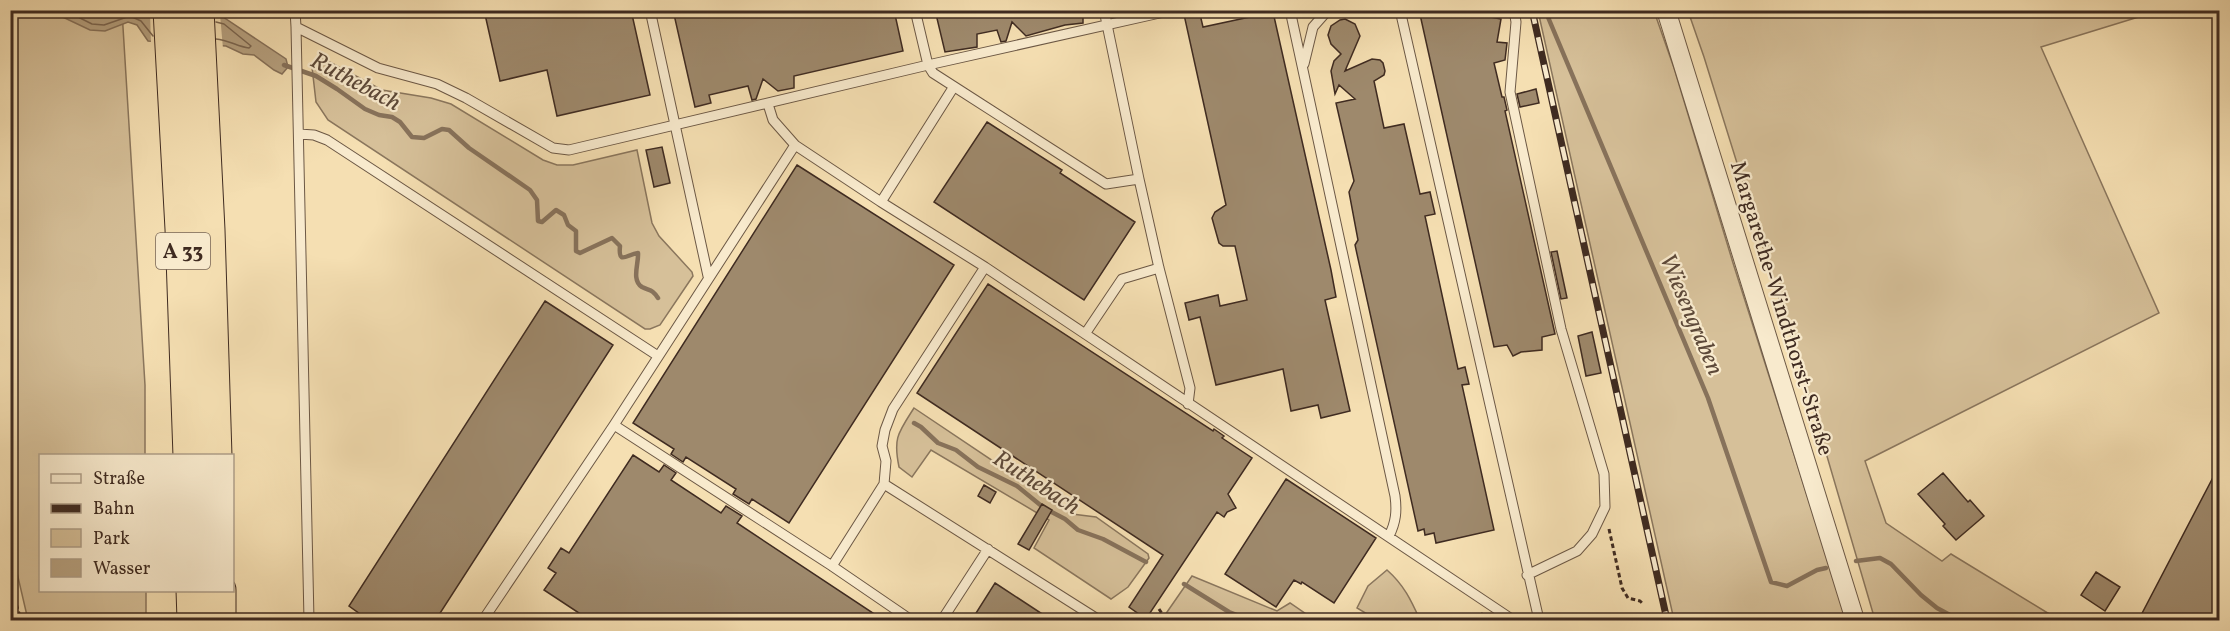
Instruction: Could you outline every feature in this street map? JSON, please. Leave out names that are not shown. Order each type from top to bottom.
[{"type":"highway","name":"A 33","points":[[170,10],[185,47],[215,454]]},
{"type":"highway","name":"A 33","points":[[190,454],[182,230],[185,47],[197,10]]},
{"type":"highway","points":[[193,592],[194,621]]},
{"type":"highway","points":[[219,592],[219,621]]},
{"type":"street","name":"Margarethe-Windthorst-Straße","points":[[1666,10],[1855,621]]},
{"type":"lane","points":[[295,10],[309,621]]},
{"type":"lane","points":[[650,10],[708,276]]},
{"type":"lane","points":[[915,10],[928,65],[933,73],[953,88],[1106,184],[1139,179]]},
{"type":"lane","points":[[1104,10],[1159,268],[1190,388],[1191,397],[1188,404]]},
{"type":"lane","points":[[296,27],[378,68],[437,84],[553,148],[569,150],[1173,10]]},
{"type":"lane","points":[[1290,10],[1395,496],[1397,513],[1389,536]]},
{"type":"lane","points":[[1303,69],[1313,27],[1328,10]]},
{"type":"lane","points":[[1400,10],[1539,621]]},
{"type":"lane","points":[[1514,10],[1516,22],[1510,92],[1561,329],[1604,474],[1605,507],[1592,534],[1577,551],[1527,574]]},
{"type":"lane","points":[[881,202],[953,88]]},
{"type":"lane","points":[[768,104],[772,120],[795,146],[985,267],[1513,621]]},
{"type":"lane","points":[[299,134],[314,135],[327,140],[658,356]]},
{"type":"lane","points":[[483,621],[614,425],[708,276],[795,146]]},
{"type":"lane","points":[[832,566],[884,484],[886,461],[882,446],[893,408],[985,267]]},
{"type":"lane","points":[[1085,334],[1122,279],[1159,268]]},
{"type":"lane","points":[[614,425],[832,566],[911,621]]},
{"type":"lane","points":[[884,484],[1099,621]]},
{"type":"lane","points":[[942,621],[988,549]]},
{"type":"path","points":[[1602,514],[1607,523],[1622,588],[1628,598],[1643,604]]},
{"type":"path","points":[[10,583],[21,621]]},
{"type":"path","points":[[1159,609],[1166,621]]},
{"type":"green space","points":[[10,11],[122,11],[145,385],[145,454],[39,454],[39,592],[146,592],[146,620],[28,620],[11,547]]},
{"type":"green space","points":[[1538,11],[1654,11],[1674,68],[1733,263],[1847,620],[1674,620]]},
{"type":"green space","points":[[1688,11],[2158,11],[2041,47],[2159,313],[1865,461],[1886,523],[1942,561],[1951,554],[2051,615],[2051,620],[1875,620],[1807,388]]},
{"type":"green space","points":[[321,59],[382,90],[431,98],[451,104],[543,160],[557,165],[573,165],[637,150],[652,223],[659,236],[692,272],[693,276],[660,325],[645,329],[328,120],[316,102],[312,67]]},
{"type":"green space","points":[[914,408],[1072,514],[1096,517],[1148,554],[1149,558],[1128,587],[1111,599],[1034,548],[1049,520],[931,450],[912,477],[899,467],[898,436]]},
{"type":"green space","points":[[1387,570],[1406,593],[1420,620],[1377,620],[1357,608],[1368,586]]},
{"type":"green space","points":[[1192,576],[1277,611],[1290,603],[1309,616],[1310,620],[1170,620],[1165,615]]},
{"type":"water","points":[[153,10],[223,17],[286,59],[288,67],[282,74],[254,55],[243,54],[226,46],[148,41],[137,25],[128,22],[105,31],[90,30],[50,11]]},
{"type":"pier","points":[[186,10],[220,14],[223,49],[151,45],[150,11]]},
{"type":"building","points":[[484,10],[631,10],[650,95],[557,116],[547,70],[500,81]]},
{"type":"building","points":[[673,10],[894,10],[903,51],[794,76],[794,88],[778,91],[763,79],[756,99],[752,100],[748,86],[709,95],[711,103],[695,107]]},
{"type":"building","points":[[935,10],[1083,10],[1083,23],[1065,25],[1026,36],[1012,22],[1006,41],[1001,42],[997,30],[977,34],[977,47],[945,52]]},
{"type":"building","points":[[1183,10],[1199,10],[1203,27],[1273,12],[1331,270],[1336,297],[1325,300],[1350,411],[1321,418],[1318,405],[1291,411],[1283,369],[1216,385],[1200,317],[1189,320],[1185,303],[1218,295],[1220,306],[1247,300],[1235,246],[1223,246],[1219,243],[1212,218],[1215,212],[1226,205]]},
{"type":"building","points":[[1419,10],[1491,10],[1490,17],[1501,19],[1497,42],[1507,43],[1505,60],[1494,63],[1507,110],[1505,111],[1555,334],[1542,337],[1542,350],[1521,352],[1513,356],[1507,345],[1494,347]]},
{"type":"building","points":[[1345,19],[1355,24],[1360,36],[1345,71],[1372,59],[1383,63],[1384,75],[1374,81],[1384,128],[1404,124],[1420,194],[1430,192],[1435,214],[1425,216],[1458,369],[1465,367],[1469,384],[1462,385],[1494,530],[1436,543],[1434,533],[1425,535],[1424,529],[1418,531],[1355,245],[1358,240],[1349,192],[1354,181],[1336,103],[1355,99],[1339,85],[1335,94],[1331,71],[1334,61],[1341,54],[1331,44],[1328,35],[1331,26]]},
{"type":"building","points":[[1536,89],[1539,103],[1520,107],[1517,94]]},
{"type":"building","points":[[987,122],[1062,170],[1060,173],[1135,222],[1084,300],[934,202]]},
{"type":"building","points":[[662,147],[670,183],[654,187],[646,150]]},
{"type":"building","points":[[797,165],[954,265],[789,523],[752,499],[749,504],[733,494],[736,489],[686,457],[683,462],[671,454],[674,449],[633,423]]},
{"type":"building","points":[[1557,251],[1567,298],[1561,299],[1551,252]]},
{"type":"building","points":[[988,284],[1213,431],[1214,429],[1224,436],[1222,438],[1252,458],[1228,494],[1236,508],[1227,512],[1224,517],[1217,512],[1146,619],[1129,607],[1163,555],[917,393]]},
{"type":"building","points":[[545,301],[613,345],[435,621],[370,621],[349,606]]},
{"type":"building","points":[[1592,332],[1601,373],[1586,376],[1578,336]]},
{"type":"building","points":[[633,455],[659,472],[664,465],[676,473],[671,480],[721,513],[726,506],[742,516],[737,523],[885,621],[591,621],[544,590],[556,573],[548,568],[561,548],[569,553]]},
{"type":"building","points":[[2220,464],[2220,621],[2138,621]]},
{"type":"building","points":[[1943,473],[1968,502],[1970,500],[1984,516],[1956,540],[1918,494]]},
{"type":"building","points":[[1286,479],[1376,538],[1334,603],[1302,582],[1301,584],[1294,580],[1276,607],[1225,574]]},
{"type":"building","points":[[984,485],[996,492],[990,503],[978,496]]},
{"type":"building","points":[[1042,504],[1052,510],[1029,550],[1018,544]]},
{"type":"building","points":[[2096,572],[2120,587],[2105,611],[2081,595]]},
{"type":"building","points":[[995,583],[1053,621],[971,621]]},
{"type":"waterway","name":"Wiesengraben","points":[[1545,10],[1708,398],[1771,582],[1787,586],[1817,570],[1826,568]]},
{"type":"waterway","name":"Ruthebach","points":[[284,65],[316,76],[365,109],[392,117],[400,122],[412,137],[424,138],[442,129],[449,130],[469,148],[530,190],[537,200],[538,221],[542,222],[556,210],[564,215],[568,225],[576,231],[576,251],[580,253],[612,238],[620,246],[620,256],[638,253],[637,280],[642,287],[658,298]]},
{"type":"waterway","name":"Ruthebach","points":[[914,423],[938,443],[956,450],[978,467],[1017,486],[1044,508],[1065,519],[1078,530],[1103,539],[1146,562]]},
{"type":"waterway","name":"Wiesengraben","points":[[1856,561],[1880,558],[1891,564],[1921,595],[1937,608],[1959,620]]},
{"type":"waterway","name":"Ruthebach","points":[[1184,584],[1229,612],[1250,620]]},
{"type":"railway","points":[[1532,10],[1667,620]]}]
